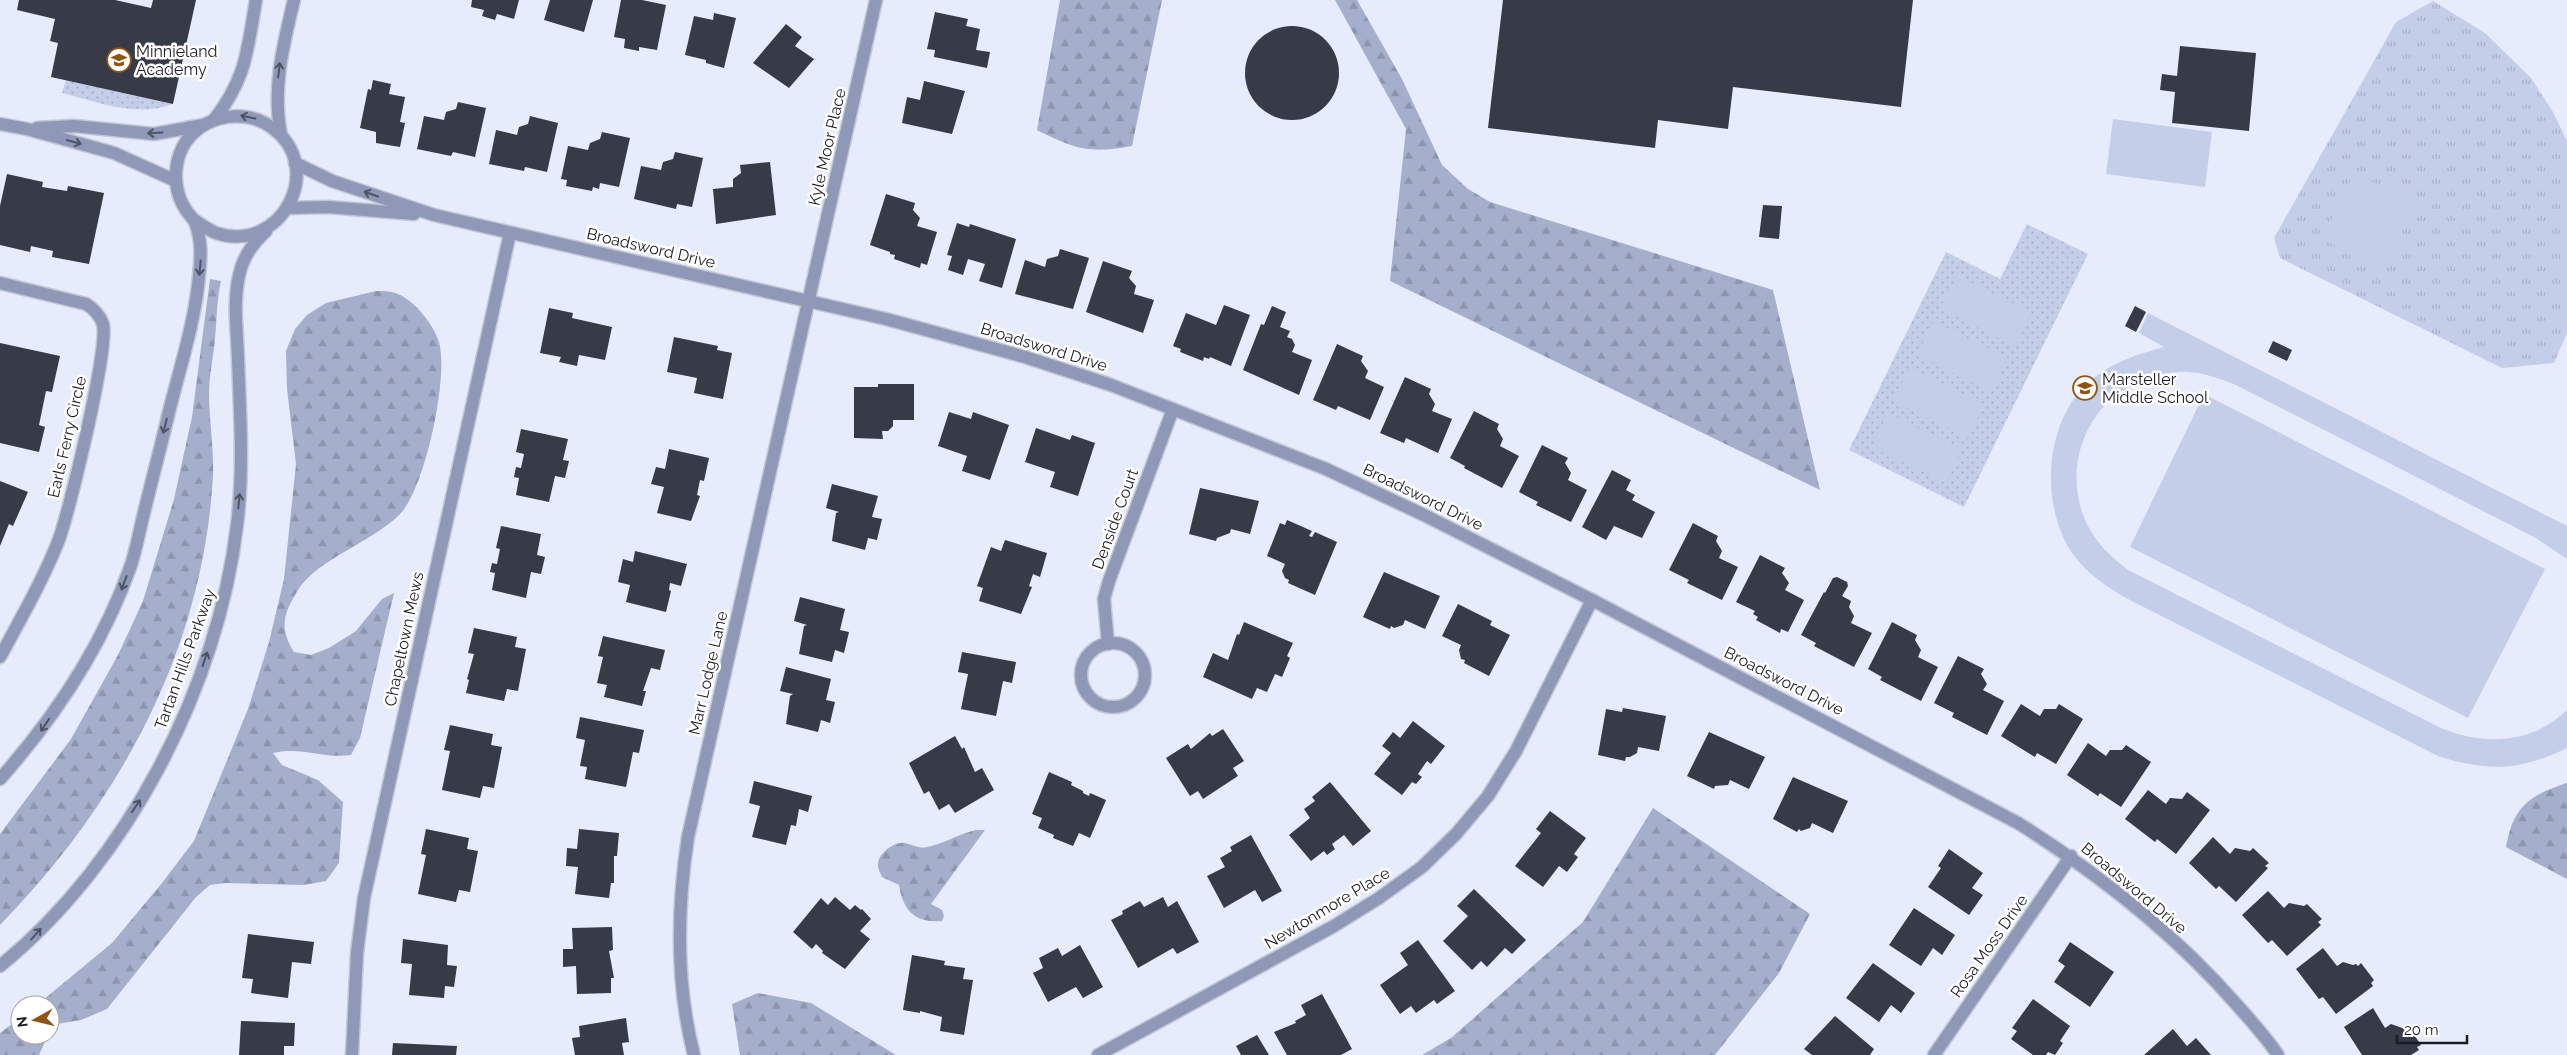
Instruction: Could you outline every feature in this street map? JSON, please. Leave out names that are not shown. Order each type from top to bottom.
[{"type":"street","name":"Tartan Hills Parkway","points":[[256,0],[246,63],[241,78],[208,122],[187,140],[181,151],[176,181],[185,209],[194,220],[212,232],[228,236],[248,236],[272,224]]},
{"type":"street","points":[[294,0],[280,60],[276,89],[277,113],[281,135],[296,164]]},
{"type":"street","name":"Kyle Moor Place","points":[[810,301],[876,0]]},
{"type":"street","points":[[27,129],[74,126],[154,134],[234,115],[247,116],[271,127],[281,135]]},
{"type":"street","points":[[0,124],[27,129],[114,153],[176,181]]},
{"type":"street","name":"Tartan Hills Parkway","points":[[0,966],[27,944],[64,903],[115,837],[147,790],[178,732],[198,679],[229,582],[239,509],[242,475],[237,328],[239,274],[256,241],[288,208],[296,184],[296,164]]},
{"type":"street","name":"Broadsword Drive","points":[[296,164],[332,181],[434,215],[886,319],[1025,357],[1111,385],[1326,469],[1424,515],[1592,600],[1957,789],[2018,823],[2071,856],[2120,893],[2164,932],[2218,984],[2278,1055]]},
{"type":"street","name":"Broadsword Drive","points":[[288,208],[328,206],[434,215]]},
{"type":"street","name":"Tartan Hills Parkway","points":[[0,779],[33,742],[87,662],[110,618],[132,563],[197,300],[201,245],[194,220]]},
{"type":"street","name":"Chapeltown Mews","points":[[352,1055],[357,953],[364,898],[510,233]]},
{"type":"street","name":"Earls Ferry Circle","points":[[0,283],[86,304],[93,309],[102,323],[104,341],[96,384],[58,542],[0,657]]},
{"type":"street","name":"Marr Lodge Lane","points":[[694,1055],[689,1034],[680,940],[682,884],[687,842],[810,301]]},
{"type":"street","name":"Denside Court","points":[[1108,644],[1104,599],[1109,580],[1173,409]]},
{"type":"street","name":"Newtonmore Place","points":[[1098,1055],[1334,926],[1380,898],[1422,867],[1456,834],[1488,796],[1516,750],[1592,600]]},
{"type":"street","points":[[1108,644],[1123,644],[1132,649],[1144,665],[1146,675],[1144,686],[1133,702],[1124,707],[1108,707],[1094,702],[1082,686],[1082,665],[1087,656],[1094,649],[1108,644]]},
{"type":"street","name":"Rosa Moss Drive","points":[[1934,1055],[2071,856]]},
{"type":"green space","points":[[1060,0],[1162,0],[1132,146],[1104,150],[1083,148],[1072,146],[1037,130]]},
{"type":"green space","points":[[1335,0],[1357,0],[1402,79],[1442,165],[1468,189],[1490,202],[1773,290],[1820,490],[1390,281],[1406,129]]},
{"type":"green space","points":[[2433,1],[2485,33],[2531,78],[2553,112],[2567,141],[2567,333],[2554,363],[2502,368],[2280,258],[2274,238],[2396,22]]},
{"type":"green space","points":[[66,80],[173,104],[159,108],[131,109],[103,104],[62,93]]},
{"type":"green space","points":[[2113,119],[2212,132],[2205,187],[2106,174]]},
{"type":"green space","points":[[2354,173],[2415,203],[2383,269],[2322,239]]},
{"type":"green space","points":[[2027,224],[2088,254],[1964,507],[1849,450],[1946,252],[2000,279]]},
{"type":"green space","points":[[1957,275],[2031,312],[2015,346],[1940,309]]},
{"type":"green space","points":[[210,279],[221,281],[209,387],[213,476],[206,540],[192,602],[173,662],[148,720],[117,775],[82,827],[43,878],[0,925],[0,834],[71,739],[118,655],[143,601],[174,499],[192,417]]},
{"type":"green space","points":[[376,291],[393,292],[402,296],[416,306],[428,320],[439,342],[441,358],[441,380],[433,431],[426,457],[410,500],[401,513],[390,523],[332,559],[307,579],[298,590],[286,614],[286,636],[294,652],[311,655],[329,648],[356,631],[382,599],[394,593],[360,738],[351,755],[341,756],[293,751],[273,753],[282,765],[318,780],[343,802],[339,863],[326,881],[304,885],[226,883],[210,885],[196,897],[107,1009],[81,1020],[60,1024],[60,995],[49,995],[112,943],[194,841],[248,709],[269,642],[284,579],[296,464],[287,389],[286,351],[295,329],[307,315],[326,303]]},
{"type":"green space","points":[[2148,313],[2567,526],[2567,559],[2534,537],[2236,385],[2207,375],[2188,372],[2176,372],[2158,376],[2140,382],[2121,392],[2105,405],[2092,422],[2083,440],[2078,460],[2079,502],[2086,522],[2104,549],[2128,570],[2441,728],[2457,734],[2491,739],[2523,735],[2539,730],[2567,710],[2567,748],[2534,761],[2504,767],[2473,765],[2438,756],[2122,596],[2085,569],[2063,537],[2055,514],[2051,489],[2052,463],[2056,438],[2065,415],[2078,394],[2095,377],[2128,359],[2164,347],[2139,333]]},
{"type":"green space","points":[[1933,321],[2008,358],[1991,392],[1917,355]]},
{"type":"green space","points":[[1910,367],[1984,404],[1968,438],[1893,401]]},
{"type":"green space","points":[[2204,394],[2545,569],[2468,718],[2130,547]]},
{"type":"green space","points":[[1888,413],[1962,449],[1946,483],[1871,447]]},
{"type":"green space","points":[[2567,783],[2567,879],[2506,847],[2513,821],[2525,804],[2543,792]]},
{"type":"green space","points":[[1653,808],[1810,914],[1779,973],[1715,1055],[1422,1055],[1451,1038],[1583,922]]},
{"type":"green space","points":[[976,830],[985,830],[931,904],[942,910],[944,916],[942,921],[924,920],[912,914],[904,902],[899,885],[882,877],[878,861],[883,853],[896,844],[905,843],[919,847],[928,847]]},
{"type":"green space","points":[[758,993],[811,1003],[896,1055],[740,1055],[732,1004]]},
{"type":"green space","points":[[10,1026],[10,1045],[44,1045],[39,1055],[0,1055],[0,1033]]},
{"type":"building","name":"Minnieland Academy","points":[[19,0],[115,0],[151,8],[153,0],[196,0],[173,104],[51,77],[58,43],[50,41],[55,19],[17,10]]},
{"type":"building","points":[[472,0],[519,0],[514,19],[497,14],[495,20],[482,16],[484,10],[471,7]]},
{"type":"building","points":[[550,0],[593,0],[584,32],[544,20]]},
{"type":"building","points":[[621,0],[642,0],[666,5],[657,50],[639,47],[639,51],[624,48],[625,39],[614,37]]},
{"type":"building","points":[[1503,0],[1913,0],[1901,107],[1733,87],[1728,129],[1658,120],[1655,148],[1488,128]]},
{"type":"building","points":[[935,12],[968,19],[966,26],[980,29],[976,50],[990,52],[987,68],[934,57],[935,50],[927,49]]},
{"type":"building","points":[[714,13],[736,18],[724,68],[706,63],[706,60],[685,55],[694,16],[713,20]]},
{"type":"building","points":[[786,24],[802,37],[795,46],[814,59],[789,88],[753,63]]},
{"type":"building","points":[[1292,26],[1310,30],[1325,40],[1335,55],[1339,73],[1335,91],[1325,106],[1310,116],[1292,120],[1274,116],[1259,106],[1249,91],[1245,73],[1249,55],[1259,40],[1274,30]]},
{"type":"building","points":[[2180,46],[2256,53],[2249,131],[2172,123],[2175,92],[2160,90],[2162,74],[2177,76]]},
{"type":"building","points":[[373,80],[391,84],[389,94],[405,97],[400,122],[405,123],[400,147],[376,143],[376,132],[360,128],[368,89],[371,90]]},
{"type":"building","points":[[924,81],[965,91],[952,134],[902,123],[907,97],[920,100]]},
{"type":"building","points":[[458,102],[486,108],[475,157],[453,152],[451,156],[417,149],[424,116],[444,120],[446,112],[456,109]]},
{"type":"building","points":[[530,116],[558,123],[547,172],[525,167],[524,171],[489,164],[496,130],[517,135],[519,127],[528,124]]},
{"type":"building","points":[[602,132],[630,138],[619,187],[600,183],[599,189],[593,187],[592,191],[566,186],[567,180],[561,179],[568,146],[588,150],[590,143],[600,139]]},
{"type":"building","points":[[675,152],[703,158],[692,207],[677,204],[676,209],[634,199],[641,166],[661,170],[663,162],[673,159]]},
{"type":"building","points":[[770,162],[776,215],[716,224],[713,189],[733,187],[733,179],[741,173],[740,165]]},
{"type":"building","points":[[7,174],[43,182],[42,187],[67,191],[68,186],[104,193],[89,264],[52,257],[53,251],[31,246],[30,252],[0,245],[0,206]]},
{"type":"building","points":[[886,194],[915,203],[913,210],[920,218],[917,226],[937,232],[927,265],[921,263],[920,268],[894,259],[895,255],[890,254],[890,252],[870,245]]},
{"type":"building","points":[[1763,205],[1782,206],[1779,239],[1759,237]]},
{"type":"building","points":[[957,223],[969,227],[970,224],[1016,239],[1002,288],[979,281],[985,264],[968,259],[963,275],[948,270],[952,256],[947,255]]},
{"type":"building","points":[[1060,249],[1089,258],[1073,309],[1015,294],[1025,260],[1045,267],[1047,259],[1058,256]]},
{"type":"building","points":[[1103,261],[1132,271],[1129,278],[1136,286],[1134,294],[1154,300],[1143,333],[1086,312]]},
{"type":"building","points":[[1224,305],[1250,315],[1231,366],[1210,357],[1209,359],[1204,357],[1203,361],[1180,352],[1181,349],[1173,346],[1186,313],[1216,325]]},
{"type":"building","points":[[1272,306],[1286,312],[1280,327],[1290,331],[1287,337],[1292,339],[1295,345],[1292,352],[1312,360],[1299,395],[1243,370],[1261,324],[1264,325]]},
{"type":"building","points":[[2135,306],[2146,312],[2136,332],[2125,326]]},
{"type":"building","points":[[549,308],[573,313],[572,318],[612,327],[605,360],[579,355],[577,366],[559,362],[561,357],[540,353]]},
{"type":"building","points":[[674,337],[718,346],[717,350],[732,353],[723,399],[694,393],[697,378],[667,372]]},
{"type":"building","points":[[2273,341],[2292,350],[2287,361],[2268,352]]},
{"type":"building","points":[[0,343],[60,356],[52,392],[46,391],[39,425],[45,427],[39,452],[0,443]]},
{"type":"building","points":[[1337,344],[1363,356],[1361,361],[1368,371],[1365,378],[1384,387],[1370,420],[1338,406],[1336,410],[1313,400]]},
{"type":"building","points":[[1405,377],[1431,389],[1429,394],[1435,404],[1432,411],[1452,419],[1438,453],[1406,438],[1404,443],[1380,433]]},
{"type":"building","points":[[878,384],[914,384],[914,420],[893,420],[893,426],[888,431],[882,431],[883,439],[854,438],[854,387],[878,387]]},
{"type":"building","points":[[1474,411],[1499,424],[1497,429],[1503,439],[1500,446],[1519,456],[1502,488],[1464,468],[1465,466],[1450,458]]},
{"type":"building","points":[[949,412],[971,419],[973,412],[1009,425],[990,480],[962,471],[967,456],[938,446]]},
{"type":"building","points":[[1036,428],[1070,440],[1072,435],[1095,443],[1078,496],[1050,487],[1055,472],[1025,462]]},
{"type":"building","points":[[521,429],[568,439],[563,460],[569,461],[565,478],[555,476],[549,502],[516,495],[519,478],[514,477],[516,467],[521,468],[524,454],[516,452]]},
{"type":"building","points":[[1542,445],[1568,458],[1565,463],[1571,473],[1568,480],[1587,490],[1571,522],[1536,505],[1538,502],[1519,492]]},
{"type":"building","points":[[669,449],[709,458],[704,481],[700,480],[697,495],[700,496],[691,521],[657,513],[664,487],[651,484],[656,467],[665,469]]},
{"type":"building","points":[[1612,470],[1631,480],[1626,490],[1635,495],[1632,500],[1655,512],[1642,538],[1614,526],[1606,540],[1582,527]]},
{"type":"building","points":[[0,481],[28,492],[13,526],[9,524],[0,546]]},
{"type":"building","points":[[832,484],[878,496],[872,517],[882,519],[877,540],[868,538],[865,550],[832,541],[836,513],[839,512],[826,508]]},
{"type":"building","points":[[1200,488],[1259,501],[1250,534],[1231,529],[1230,533],[1217,538],[1216,541],[1189,534]]},
{"type":"building","points":[[1287,520],[1312,531],[1309,536],[1312,537],[1315,532],[1337,542],[1315,595],[1288,583],[1289,580],[1285,578],[1282,571],[1285,564],[1267,556],[1280,523],[1285,525]]},
{"type":"building","points":[[1693,523],[1718,536],[1716,541],[1722,551],[1719,558],[1738,567],[1722,600],[1687,583],[1689,580],[1669,570]]},
{"type":"building","points":[[501,526],[541,534],[537,555],[545,557],[541,574],[531,572],[526,598],[492,590],[495,573],[490,572],[492,563],[497,564],[500,549],[496,548]]},
{"type":"building","points":[[1005,540],[1047,553],[1040,577],[1033,574],[1029,586],[1032,587],[1021,614],[979,601],[983,588],[977,586],[991,547],[1001,551]]},
{"type":"building","points":[[635,551],[687,564],[681,586],[670,583],[669,590],[671,591],[666,612],[626,602],[630,585],[618,582],[623,559],[633,562]]},
{"type":"building","points":[[1760,555],[1785,568],[1782,573],[1789,583],[1785,590],[1804,600],[1788,632],[1781,629],[1780,633],[1756,620],[1758,617],[1753,614],[1755,611],[1736,602]]},
{"type":"building","points":[[1384,572],[1440,596],[1425,629],[1405,620],[1403,625],[1394,628],[1391,626],[1390,629],[1363,617]]},
{"type":"building","points":[[1837,577],[1847,582],[1848,586],[1842,596],[1851,601],[1849,607],[1854,616],[1851,623],[1872,633],[1854,667],[1814,646],[1816,643],[1801,635],[1824,592],[1833,578]]},
{"type":"building","points":[[800,597],[845,609],[840,630],[849,632],[844,653],[835,650],[832,662],[799,654],[804,626],[807,625],[794,621]]},
{"type":"building","points":[[1458,604],[1492,621],[1490,625],[1510,635],[1489,676],[1464,663],[1465,660],[1461,659],[1459,650],[1461,645],[1442,636]]},
{"type":"building","points":[[1244,622],[1293,643],[1287,656],[1290,658],[1282,677],[1275,674],[1267,692],[1257,688],[1252,699],[1203,677],[1213,653],[1228,660],[1237,634],[1239,635]]},
{"type":"building","points":[[1892,622],[1917,635],[1915,640],[1921,650],[1918,657],[1938,667],[1921,701],[1880,680],[1882,677],[1868,669]]},
{"type":"building","points":[[474,628],[517,637],[515,647],[526,649],[518,691],[507,689],[504,701],[466,693],[469,680],[467,679],[474,654],[468,653]]},
{"type":"building","points":[[603,636],[665,650],[660,670],[651,668],[643,691],[646,691],[642,706],[604,697],[607,685],[597,683],[603,657],[598,656]]},
{"type":"building","points":[[962,652],[1016,662],[1012,683],[1003,681],[996,716],[961,709],[968,674],[958,672]]},
{"type":"building","points":[[1958,656],[1984,669],[1981,674],[1987,684],[1983,690],[2004,701],[1987,735],[1952,717],[1954,713],[1934,703]]},
{"type":"building","points":[[786,667],[831,679],[826,700],[835,702],[830,723],[821,720],[818,732],[786,724],[790,696],[793,694],[780,691]]},
{"type":"building","points":[[2021,704],[2040,716],[2044,709],[2056,709],[2059,704],[2083,719],[2056,764],[2037,753],[2035,757],[2001,736]]},
{"type":"building","points":[[1623,708],[1666,716],[1659,751],[1638,747],[1637,753],[1626,757],[1625,761],[1598,755],[1606,709],[1622,712]]},
{"type":"building","points":[[580,717],[644,730],[639,753],[633,752],[626,787],[585,779],[587,767],[580,766],[585,740],[576,738]]},
{"type":"building","points":[[1413,721],[1445,746],[1431,764],[1427,761],[1418,774],[1422,777],[1416,784],[1412,782],[1402,795],[1374,774],[1391,753],[1382,746],[1393,732],[1400,738]]},
{"type":"building","points":[[450,725],[493,734],[491,745],[502,747],[494,788],[483,786],[480,798],[442,790],[450,751],[444,750]]},
{"type":"building","points":[[1223,729],[1244,761],[1233,768],[1238,776],[1203,799],[1198,791],[1190,796],[1166,758],[1188,744],[1191,749],[1210,733],[1212,736]]},
{"type":"building","points":[[1709,732],[1765,757],[1749,789],[1730,780],[1728,785],[1715,786],[1714,789],[1687,776]]},
{"type":"building","points":[[955,736],[962,749],[964,747],[975,772],[982,768],[994,790],[955,813],[949,804],[939,810],[929,791],[924,794],[909,763]]},
{"type":"building","points":[[2088,743],[2106,756],[2110,750],[2122,750],[2126,745],[2151,762],[2121,807],[2100,793],[2098,796],[2067,775]]},
{"type":"building","points":[[1049,772],[1072,782],[1071,785],[1089,796],[1090,793],[1106,800],[1090,838],[1079,833],[1073,846],[1053,838],[1054,835],[1038,828],[1042,818],[1032,814]]},
{"type":"building","points":[[1793,777],[1848,801],[1833,833],[1812,823],[1810,828],[1801,831],[1799,829],[1797,832],[1773,819]]},
{"type":"building","points":[[754,781],[812,796],[808,812],[799,809],[796,826],[791,825],[786,845],[752,837],[760,806],[749,803]]},
{"type":"building","points":[[1330,782],[1371,831],[1353,846],[1344,835],[1332,844],[1335,849],[1327,855],[1324,851],[1311,861],[1289,835],[1310,818],[1304,809],[1315,801],[1312,797]]},
{"type":"building","points":[[2148,790],[2166,804],[2170,798],[2182,799],[2187,792],[2210,810],[2176,854],[2157,839],[2155,842],[2125,819]]},
{"type":"building","points":[[1550,811],[1586,838],[1574,854],[1578,857],[1567,872],[1559,866],[1543,887],[1515,866],[1541,833],[1536,829]]},
{"type":"building","points":[[426,829],[469,838],[467,849],[478,851],[470,892],[459,890],[456,902],[418,894],[426,855],[421,854]]},
{"type":"building","points":[[579,829],[619,833],[617,856],[614,856],[614,883],[611,883],[609,898],[575,894],[578,867],[566,866],[567,848],[577,849]]},
{"type":"building","points":[[1251,835],[1282,891],[1262,902],[1255,890],[1224,908],[1207,876],[1225,867],[1220,858],[1232,851],[1230,847]]},
{"type":"building","points":[[2213,837],[2230,854],[2235,848],[2250,851],[2253,848],[2269,863],[2265,866],[2268,868],[2236,902],[2219,886],[2216,889],[2189,863]]},
{"type":"building","points":[[1949,849],[1983,873],[1972,888],[1983,895],[1969,915],[1928,887],[1941,868],[1938,866]]},
{"type":"building","points":[[1474,889],[1526,940],[1512,954],[1505,948],[1487,967],[1481,961],[1472,970],[1443,941],[1468,916],[1457,906]]},
{"type":"building","points":[[2268,891],[2284,908],[2289,903],[2304,906],[2307,904],[2322,919],[2318,922],[2321,925],[2287,956],[2272,940],[2268,943],[2242,915]]},
{"type":"building","points":[[835,897],[850,910],[855,905],[862,909],[871,919],[860,931],[870,939],[845,969],[822,953],[823,951],[816,944],[812,949],[793,932],[821,898],[828,905]]},
{"type":"building","points":[[1163,897],[1168,907],[1177,901],[1199,942],[1177,954],[1173,948],[1138,968],[1111,920],[1123,914],[1122,911],[1140,901],[1144,907]]},
{"type":"building","points":[[1914,908],[1955,935],[1942,955],[1933,948],[1921,966],[1889,945]]},
{"type":"building","points":[[612,927],[613,950],[609,951],[614,978],[611,978],[611,993],[577,994],[576,966],[563,967],[563,949],[573,949],[572,928]]},
{"type":"building","points":[[248,934],[314,942],[311,964],[292,962],[288,998],[251,993],[253,979],[242,978]]},
{"type":"building","points":[[403,939],[448,945],[447,965],[457,966],[454,987],[445,986],[444,998],[409,995],[412,964],[401,963]]},
{"type":"building","points":[[1418,940],[1455,991],[1437,1004],[1434,1000],[1416,1013],[1411,1006],[1400,1014],[1380,985],[1408,965],[1400,953]]},
{"type":"building","points":[[2070,942],[2114,972],[2090,1007],[2054,982],[2065,966],[2058,961]]},
{"type":"building","points":[[1080,945],[1103,987],[1083,998],[1076,987],[1048,1002],[1033,973],[1043,968],[1039,958],[1058,948],[1062,956]]},
{"type":"building","points":[[2323,948],[2337,966],[2343,962],[2358,966],[2361,963],[2374,980],[2371,983],[2373,986],[2336,1014],[2323,997],[2319,999],[2296,969]]},
{"type":"building","points":[[912,955],[945,961],[944,965],[965,968],[963,979],[973,980],[964,1035],[940,1031],[942,1017],[920,1011],[920,1013],[903,1010]]},
{"type":"building","points":[[1873,963],[1915,993],[1901,1013],[1891,1005],[1879,1022],[1846,998]]},
{"type":"building","points":[[1322,994],[1352,1049],[1341,1055],[1287,1055],[1274,1032],[1296,1023],[1295,1021],[1306,1015],[1301,1005]]},
{"type":"building","points":[[2033,999],[2070,1026],[2060,1041],[2063,1043],[2055,1055],[2048,1052],[2046,1055],[2033,1055],[2011,1039],[2017,1031],[2012,1028]]},
{"type":"building","points":[[2373,1008],[2385,1028],[2391,1024],[2405,1029],[2409,1027],[2421,1045],[2417,1047],[2419,1050],[2411,1055],[2362,1055],[2344,1027]]},
{"type":"building","points":[[1835,1016],[1874,1049],[1870,1055],[1812,1055],[1804,1049]]},
{"type":"building","points":[[626,1018],[629,1042],[622,1043],[624,1055],[575,1055],[572,1038],[580,1037],[579,1026]]},
{"type":"building","points":[[241,1021],[295,1023],[294,1046],[284,1046],[284,1055],[239,1055]]},
{"type":"building","points":[[2173,1029],[2187,1046],[2196,1038],[2211,1055],[2144,1055]]},
{"type":"building","points":[[1257,1035],[1269,1055],[1241,1055],[1236,1046]]},
{"type":"building","points":[[393,1043],[457,1046],[456,1055],[392,1055]]},
{"type":"place","name":"Minnieland Academy","points":[[119,60]]},
{"type":"place","name":"Marsteller Middle School","points":[[2085,388]]}]
